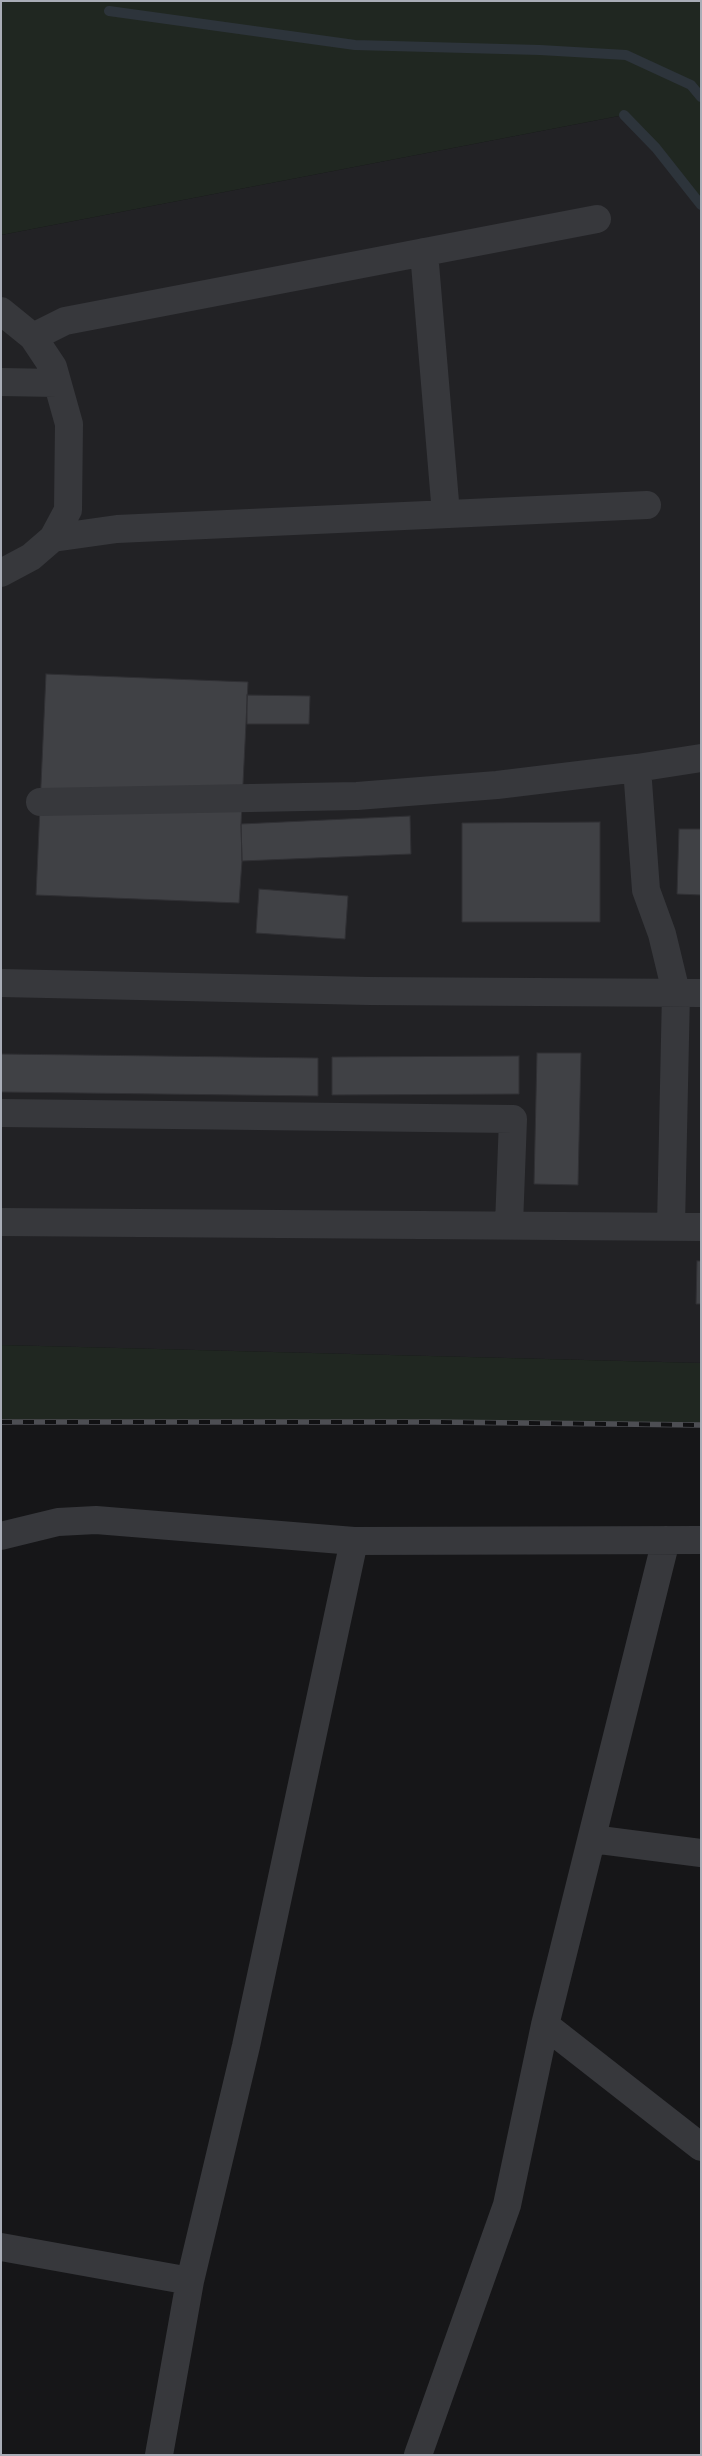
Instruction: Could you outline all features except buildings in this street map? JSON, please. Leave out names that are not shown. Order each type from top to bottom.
[{"type":"street","points":[[33,336],[65,321],[597,219]]},
{"type":"street","points":[[424,252],[446,514]]},
{"type":"street","points":[[1,310],[33,336],[53,367],[69,424],[68,510],[53,538],[31,557],[1,573]]},
{"type":"street","points":[[1,382],[57,383]]},
{"type":"street","points":[[53,538],[117,529],[647,505]]},
{"type":"street","points":[[40,802],[358,796],[497,785],[637,768],[701,758]]},
{"type":"street","points":[[637,768],[646,890],[662,934],[689,992],[671,1226]]},
{"type":"street","points":[[1,982],[369,991],[689,992]]},
{"type":"street","points":[[1,1113],[513,1119],[509,1225]]},
{"type":"street","points":[[1,1222],[701,1226]]},
{"type":"street","points":[[1,1536],[58,1522],[96,1520],[354,1541],[701,1540]]},
{"type":"street","points":[[418,2455],[507,2205],[546,2025],[666,1540]]},
{"type":"street","points":[[159,2455],[190,2281],[246,2046],[354,1541]]},
{"type":"street","points":[[592,1839],[701,1854]]},
{"type":"street","points":[[546,2025],[701,2148]]},
{"type":"street","points":[[1,2247],[190,2281]]},
{"type":"shaded area","points":[[1,1],[701,1],[701,205],[656,148],[624,115],[1,235]]},
{"type":"shaded area","points":[[624,115],[656,148],[701,205],[701,1363],[1,1345],[1,235]]},
{"type":"shaded area","points":[[1,1345],[701,1363],[701,1423],[1,1422]]},
{"type":"waterway","points":[[109,11],[355,45],[540,50],[626,55],[691,85],[701,97]]},
{"type":"waterway","points":[[624,115],[656,148],[701,205]]},
{"type":"railway","points":[[1,1422],[435,1422],[701,1425]]}]
